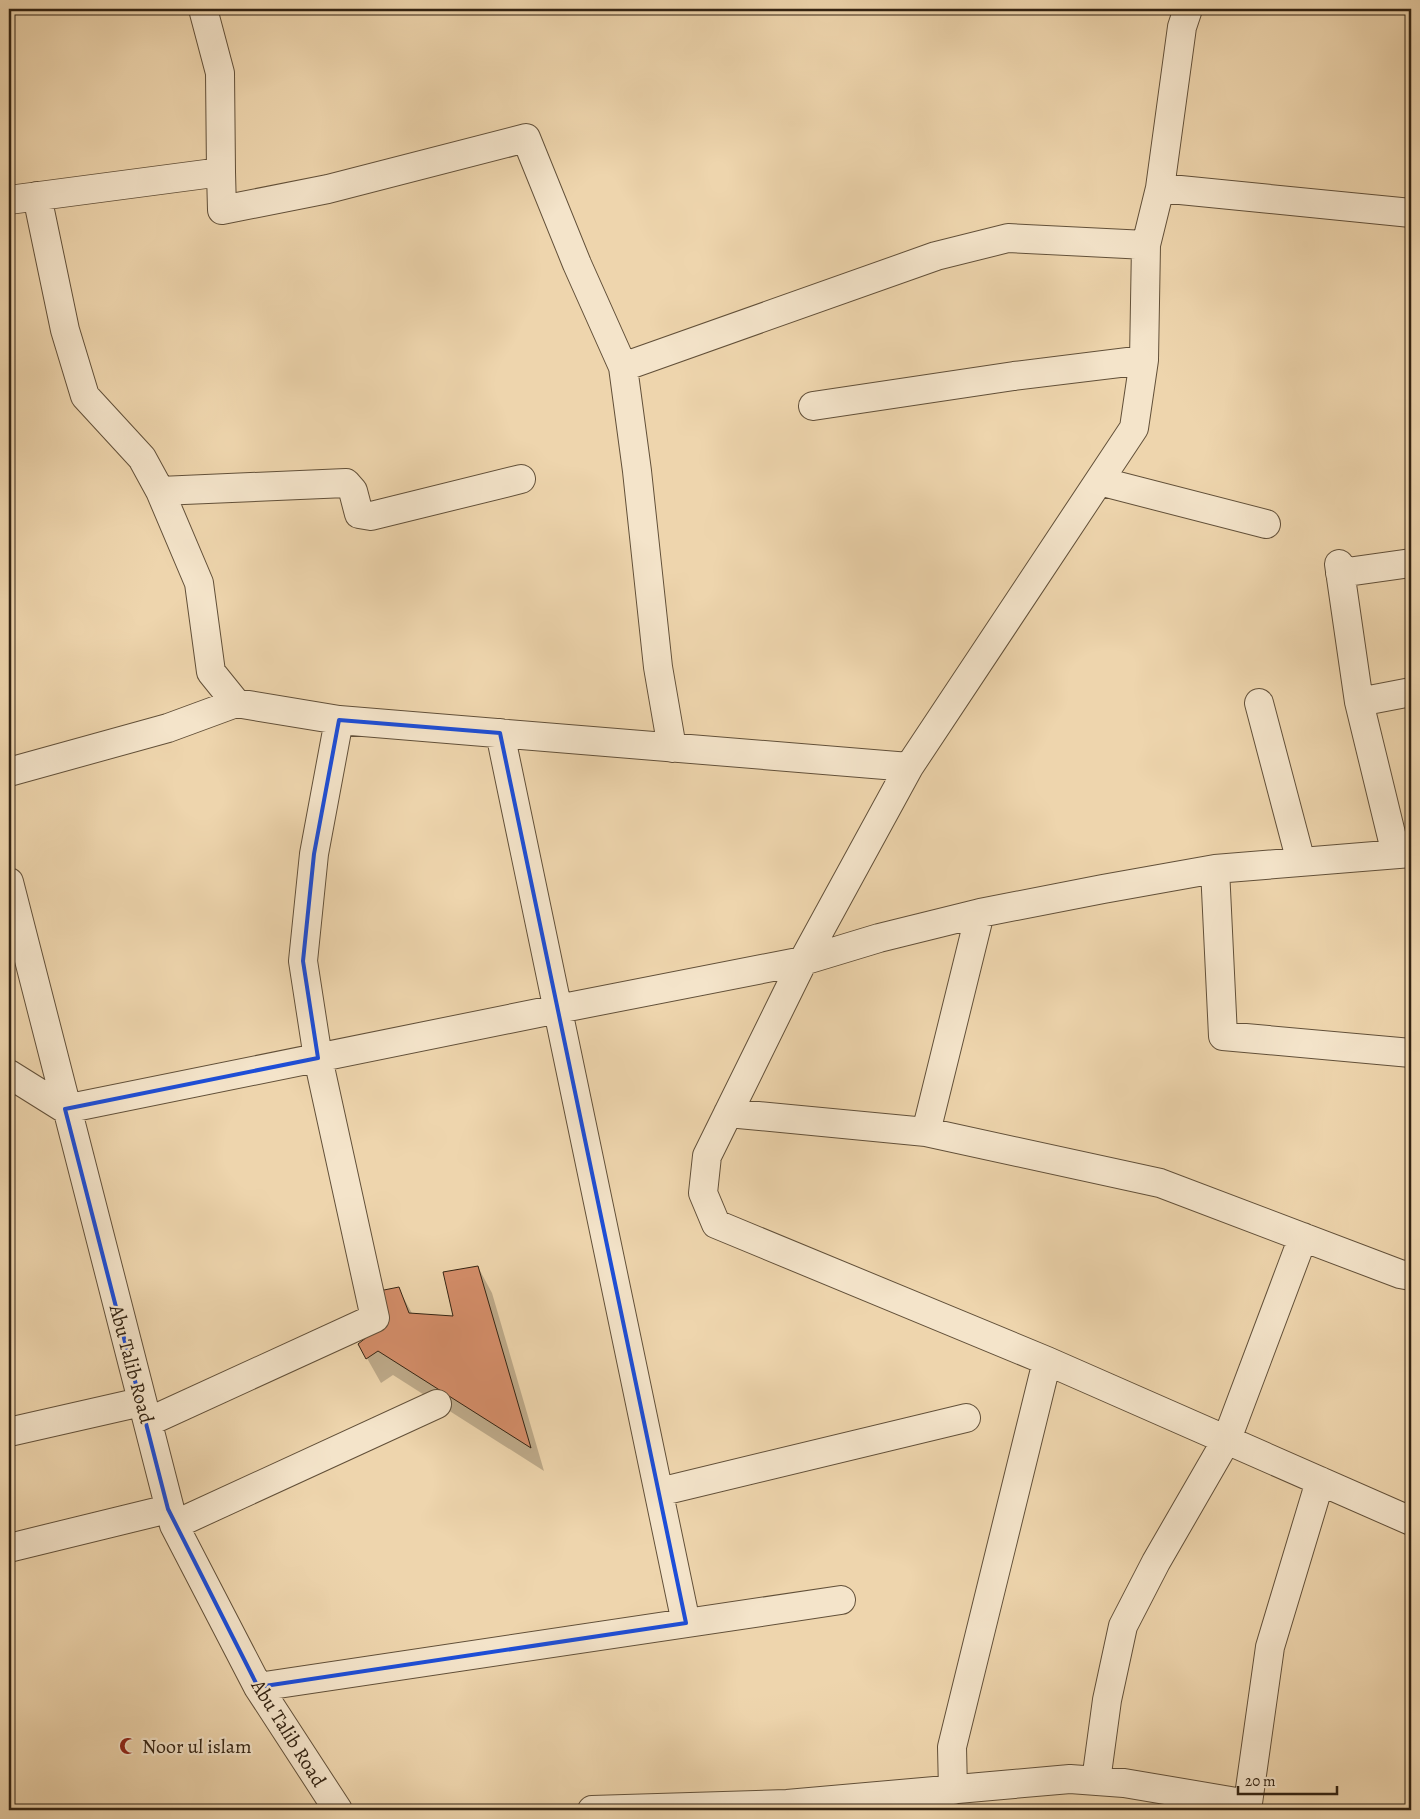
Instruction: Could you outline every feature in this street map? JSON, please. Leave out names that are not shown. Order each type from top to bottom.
[{"type":"street","points":[[203,9],[220,72],[222,210],[328,189],[526,138],[577,264],[622,367],[637,471],[658,667],[672,748]]},
{"type":"street","points":[[1188,9],[1182,27],[1160,188],[1146,245],[1144,360],[1134,428],[909,767],[803,961],[707,1156],[703,1193],[716,1224],[1047,1361],[1411,1521]]},
{"type":"street","points":[[9,200],[222,172]]},
{"type":"street","points":[[1160,188],[1411,213]]},
{"type":"street","points":[[37,196],[65,330],[85,396],[142,458],[160,492],[199,583],[211,672],[236,703]]},
{"type":"street","points":[[622,367],[936,256],[1008,238],[1146,245]]},
{"type":"street","points":[[813,406],[1014,376],[1144,360]]},
{"type":"street","points":[[160,492],[346,483],[352,492],[359,514],[371,516],[521,479]]},
{"type":"street","points":[[1099,481],[1266,524]]},
{"type":"street","points":[[9,1074],[66,1109],[558,1008],[803,961],[879,938],[980,913],[1103,889],[1215,869],[1404,854],[1359,702],[1340,568],[1411,563]]},
{"type":"street","points":[[1359,702],[1411,692]]},
{"type":"street","points":[[9,772],[168,728],[236,703],[339,720],[909,767]]},
{"type":"street","points":[[1259,703],[1300,862]]},
{"type":"street","points":[[9,1432],[145,1412],[375,1318],[318,1058],[303,961],[314,854],[339,720]]},
{"type":"street","points":[[500,733],[686,1623]]},
{"type":"street","points":[[1215,869],[1223,1036],[1411,1053]]},
{"type":"street","name":"Abu Talib Road","points":[[9,882],[171,1517],[258,1686],[338,1810]]},
{"type":"street","points":[[926,1132],[980,913]]},
{"type":"street","points":[[728,1113],[926,1132],[1160,1183],[1400,1274],[1411,1276]]},
{"type":"street","points":[[1096,1781],[1107,1700],[1123,1626],[1156,1562],[1227,1439],[1302,1237]]},
{"type":"street","points":[[953,1790],[952,1748],[1047,1361]]},
{"type":"street","points":[[9,1548],[171,1517],[437,1404]]},
{"type":"street","points":[[659,1492],[966,1418]]},
{"type":"street","points":[[592,1810],[787,1804],[1070,1779],[1124,1782],[1248,1807],[1270,1647],[1320,1481]]},
{"type":"street","points":[[258,1686],[841,1600]]},
{"type":"highlighted area","points":[[339,720],[500,733],[686,1623],[258,1687],[168,1509],[65,1109],[318,1058],[303,961],[314,854]]},
{"type":"building","points":[[478,1266],[531,1448],[378,1351],[366,1359],[358,1344],[381,1326],[379,1291],[399,1287],[409,1313],[453,1316],[443,1272]]},
{"type":"place","name":"Noor ul islam","points":[[128,1746]]}]
